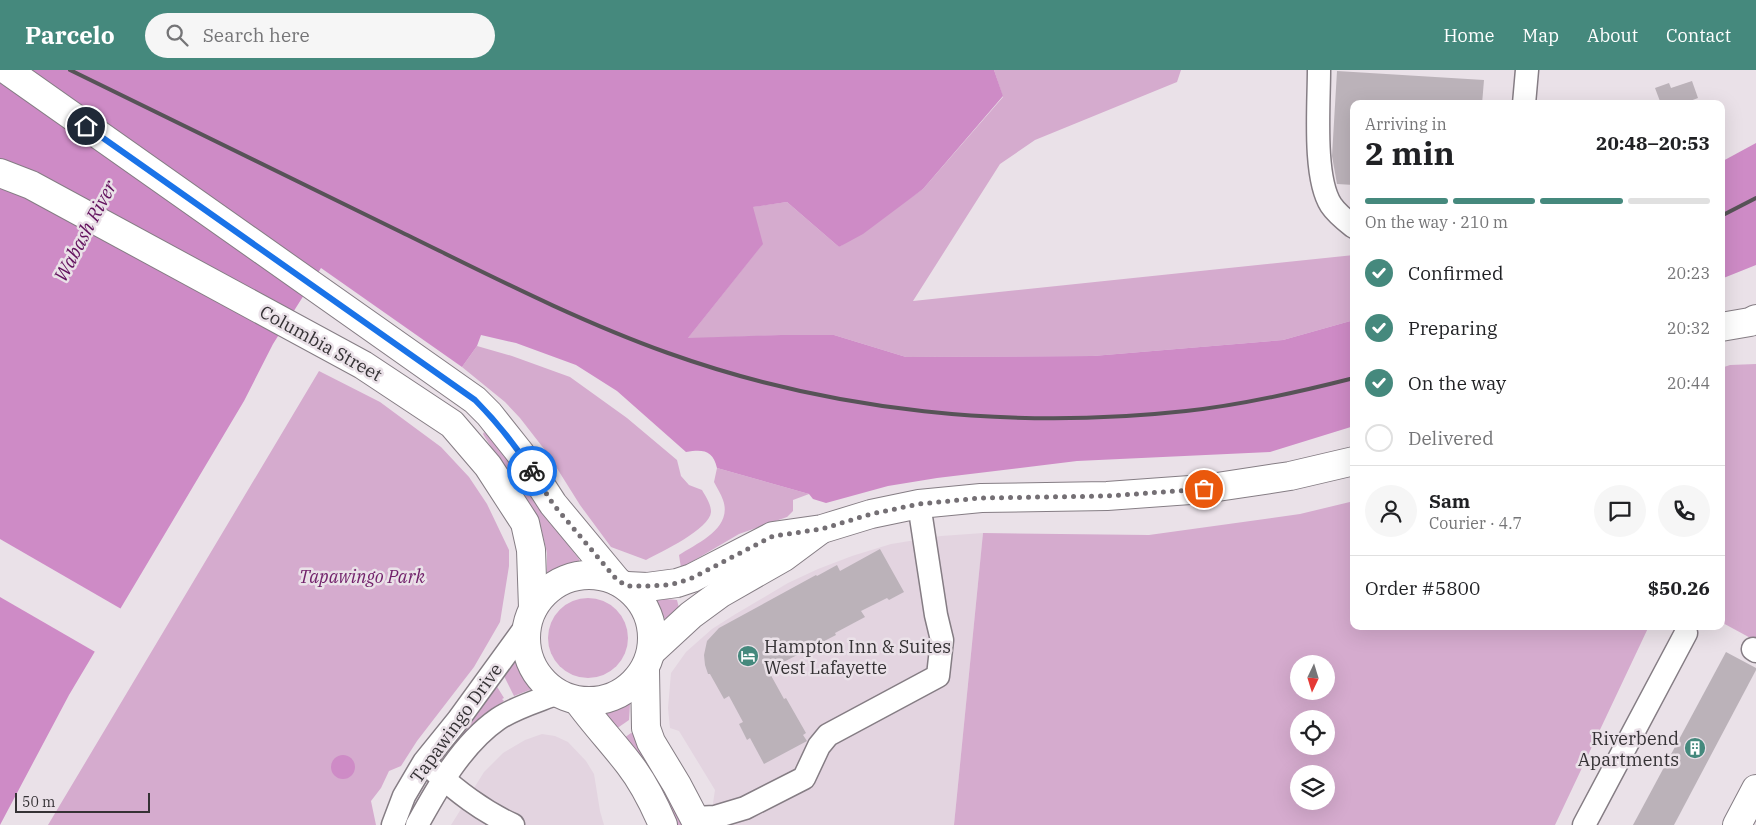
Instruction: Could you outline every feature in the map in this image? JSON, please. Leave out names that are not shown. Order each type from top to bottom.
[{"type":"main road","points":[[7,70],[475,400],[489,414],[520,453],[553,504],[641,602],[649,617],[653,634],[648,660],[646,728],[651,742],[696,821]]},
{"type":"main road","name":"Columbia Street","points":[[0,173],[40,190],[363,365],[452,424],[488,466],[525,523],[531,550],[530,616]]},
{"type":"main road","points":[[1725,327],[1754,322]]},
{"type":"main road","points":[[663,825],[643,783],[630,764],[568,697],[542,681],[531,664],[526,645],[530,616],[544,590],[559,581],[575,575],[593,574],[622,583],[647,586],[677,583],[692,578],[773,536],[822,529],[871,514],[919,504],[981,498],[1107,496],[1204,489],[1290,476],[1350,461]]},
{"type":"main road","points":[[568,697],[597,701],[616,696],[632,685],[648,660],[691,615],[721,594],[784,558],[822,529]]},
{"type":"main road","points":[[1736,825],[1756,789]]},
{"type":"street","points":[[1319,70],[1319,164],[1323,186],[1331,204],[1342,218],[1350,224]]},
{"type":"street","points":[[1524,100],[1527,70]]},
{"type":"street","points":[[696,821],[715,817],[741,817],[804,778],[819,746],[828,736],[938,676],[942,640],[936,615],[919,504]]},
{"type":"street","name":"Tapawingo Drive","points":[[393,825],[404,796],[424,762],[458,720],[530,616]]},
{"type":"street","points":[[1584,825],[1686,632]]},
{"type":"street","name":"Tapawingo Drive","points":[[417,825],[444,779],[472,742],[499,719],[514,710],[568,697]]},
{"type":"street","points":[[424,762],[483,809],[513,825]]},
{"type":"shaded area","points":[[0,70],[994,70],[1003,96],[923,189],[863,234],[839,247],[787,202],[753,207],[763,244],[688,338],[834,335],[906,357],[1093,356],[1283,340],[1350,321],[1350,427],[1270,452],[1077,461],[937,478],[888,486],[826,503],[813,499],[809,494],[717,468],[713,457],[706,452],[686,452],[617,391],[576,365],[516,343],[481,335],[477,346],[462,367],[321,268],[273,344],[244,401],[69,695],[0,825]]},
{"type":"shaded area","points":[[1756,143],[1756,265],[1725,277],[1725,160]]},
{"type":"shaded area","points":[[983,533],[954,825],[723,825],[713,803],[715,790],[679,731],[670,728],[668,708],[671,673],[686,652],[712,629],[734,615],[788,583],[818,569],[891,544],[941,536]]},
{"type":"shaded area","points":[[542,734],[555,736],[568,742],[586,761],[594,774],[604,825],[451,825],[484,772],[503,753],[525,740]]},
{"type":"shaded area","points":[[343,755],[348,756],[354,762],[354,772],[348,778],[343,779],[338,778],[332,772],[331,767],[332,762],[338,756]]},
{"type":"green space","points":[[994,70],[1181,70],[1177,82],[1035,140],[1000,164],[913,301],[1350,255],[1350,321],[1283,340],[1093,356],[906,357],[834,335],[687,339],[761,246],[752,207],[787,202],[839,247],[923,189],[1003,97]]},
{"type":"green space","points":[[477,346],[512,356],[570,377],[627,418],[677,460],[681,476],[689,485],[702,490],[710,506],[709,519],[694,533],[646,560],[611,547],[580,505],[548,454],[520,418],[505,402],[462,367]]},
{"type":"green space","points":[[1756,364],[1756,641],[1725,624],[1725,367]]},
{"type":"green space","name":"Tapawingo Park","points":[[319,371],[380,402],[441,447],[469,477],[487,504],[509,550],[509,566],[500,622],[474,667],[417,741],[401,766],[389,771],[381,788],[371,801],[376,825],[48,825]]},
{"type":"green space","points":[[484,432],[514,461],[562,537],[579,559],[579,562],[559,567],[547,573],[547,553],[541,528],[483,434]]},
{"type":"green space","points":[[717,468],[809,494],[793,500],[793,511],[787,517],[739,534],[681,568],[679,555],[704,540],[718,527],[723,519],[725,510],[723,500],[714,482]]},
{"type":"green space","points":[[1350,502],[1350,630],[1647,630],[1555,825],[954,825],[983,533],[1149,535],[1300,514]]},
{"type":"green space","points":[[580,598],[596,598],[617,609],[628,630],[628,646],[617,667],[596,678],[580,678],[566,672],[554,660],[548,646],[548,630],[554,616],[566,604]]},
{"type":"green space","points":[[656,598],[677,600],[679,608],[669,617],[662,618],[654,600]]},
{"type":"green space","points":[[515,659],[532,689],[514,696],[503,674]]},
{"type":"green space","points":[[496,685],[504,701],[482,716],[464,736],[462,734],[492,686]]},
{"type":"green space","points":[[628,702],[630,704],[629,720],[616,729],[603,711]]},
{"type":"green space","points":[[631,733],[634,734],[686,825],[673,825],[624,738]]},
{"type":"pier","points":[[0,539],[123,610],[97,653],[0,597]]},
{"type":"building","points":[[1337,71],[1484,80],[1482,100],[1350,100],[1350,185],[1337,184],[1332,156]]},
{"type":"building","points":[[1692,81],[1698,98],[1693,100],[1660,100],[1655,88],[1669,83],[1671,88]]},
{"type":"building","name":"Hampton Inn & Suites West Lafayette","points":[[880,549],[904,592],[861,611],[865,617],[835,633],[836,635],[768,670],[806,733],[803,735],[807,741],[764,764],[750,738],[747,740],[739,724],[743,722],[729,696],[724,699],[710,674],[708,674],[704,655],[707,641],[719,628],[816,575],[837,565],[840,571]]},
{"type":"building","name":"Riverbend Apartments","points":[[1726,652],[1756,668],[1756,670],[1674,825],[1633,825]]},
{"type":"railway","points":[[70,70],[566,312],[668,353],[794,390],[924,411],[990,417],[1055,418],[1121,416],[1186,411],[1271,398],[1350,379]]},
{"type":"railway","points":[[1725,214],[1756,198]]},
{"type":"way so far","points":[[532,471],[553,504],[617,580],[627,586],[677,583],[692,578],[773,536],[822,529],[871,514],[919,504],[981,498],[1107,496],[1204,489]]},
{"type":"place","name":"Hampton Inn & Suites West Lafayette","points":[[748,656]]},
{"type":"place","name":"Riverbend Apartments","points":[[1695,748]]},
{"type":"route","points":[[86,126],[475,400],[489,414],[532,471]]},
{"type":"water label","name":"Wabash River","points":[[85,231]]}]
